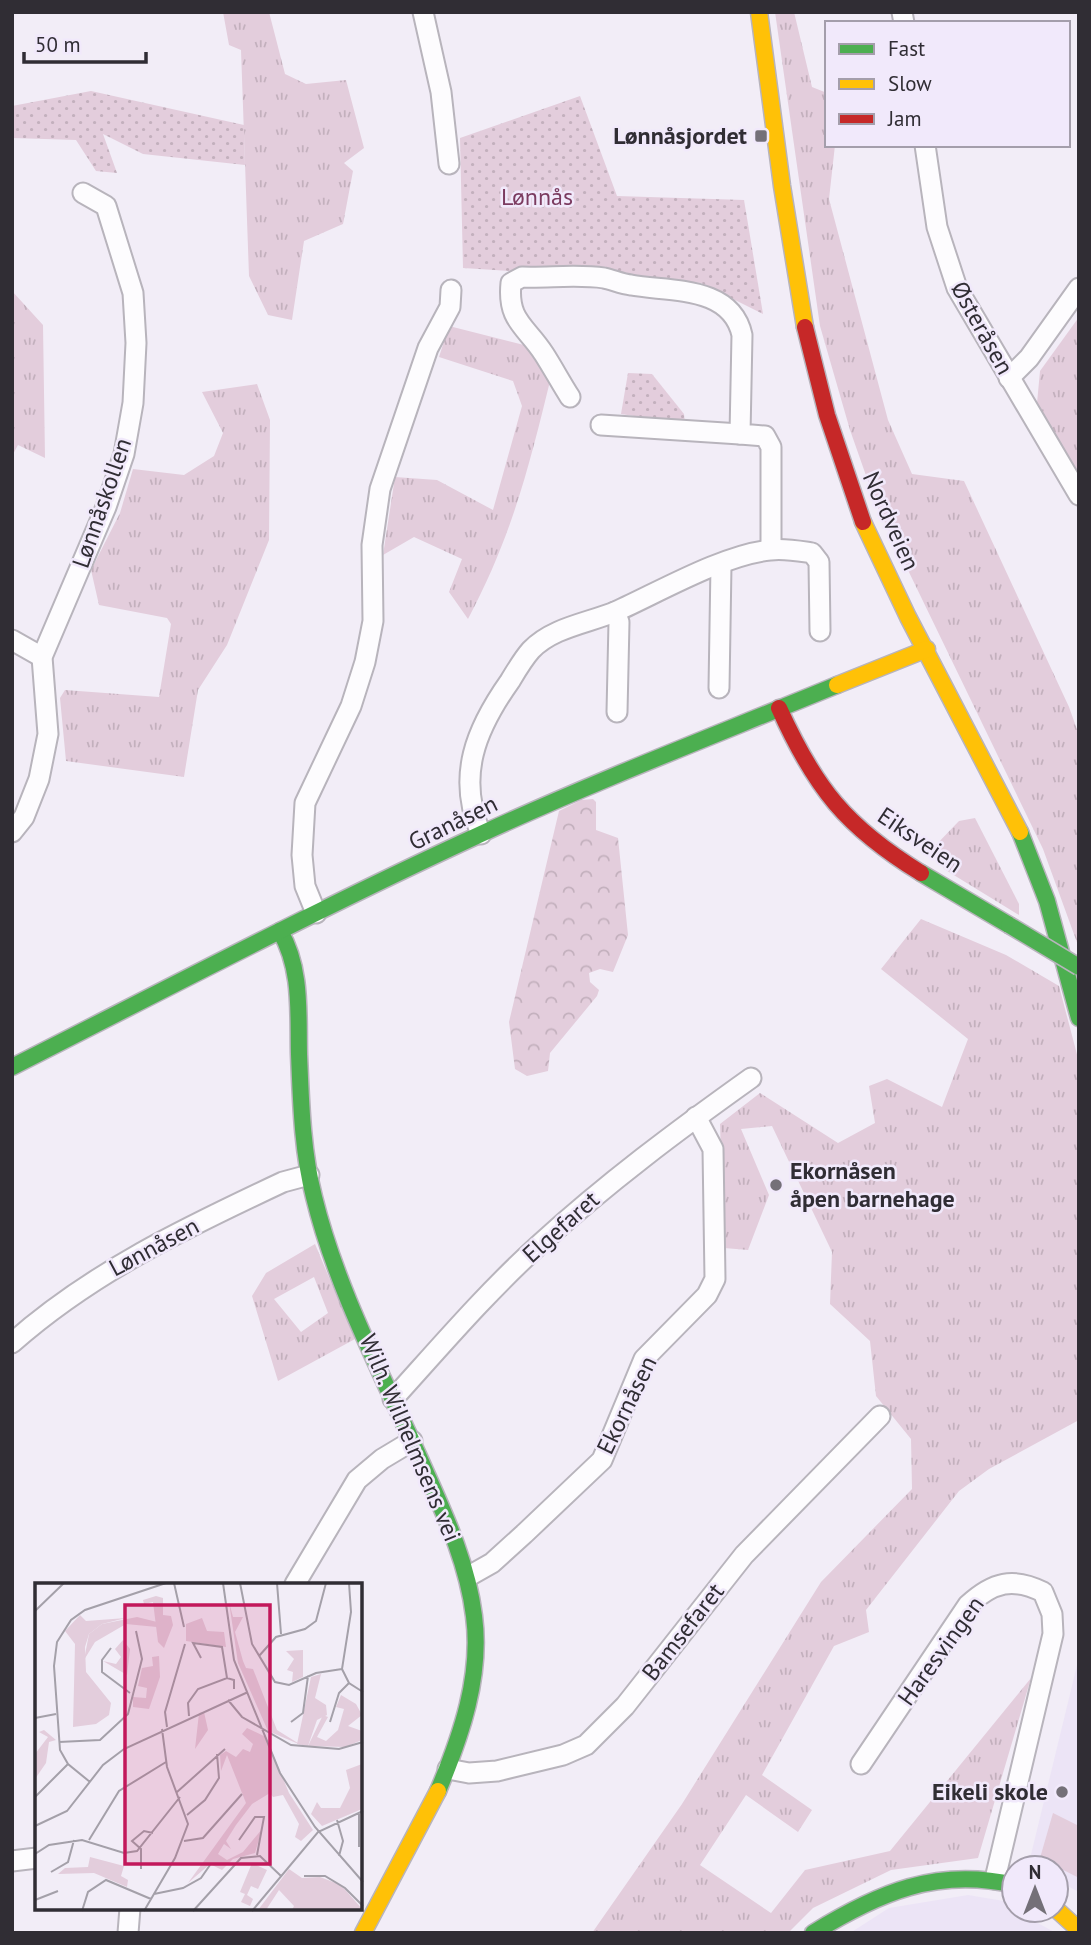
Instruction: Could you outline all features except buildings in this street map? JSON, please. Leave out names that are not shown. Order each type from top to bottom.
[{"type":"street","points":[[423,12],[441,92],[449,164]]},
{"type":"street","name":"Nordveien","points":[[760,12],[798,292],[825,413],[864,522],[1032,857],[1079,1018]]},
{"type":"street","name":"Østeråsen","points":[[925,147],[937,227],[957,288],[1079,495]]},
{"type":"street","name":"Lønnåskollen","points":[[12,832],[24,817],[39,779],[48,734],[43,657],[106,508],[124,454],[133,403],[136,343],[133,293],[106,206],[83,193]]},
{"type":"street","points":[[570,397],[543,352],[516,321],[510,298],[511,283],[522,277],[602,278],[632,286],[691,290],[716,304],[739,323],[743,380],[740,434]]},
{"type":"street","points":[[1009,378],[1029,358],[1079,288]]},
{"type":"street","points":[[316,913],[305,887],[302,855],[305,803],[351,706],[366,662],[373,621],[372,545],[380,489],[428,348],[450,307],[451,290]]},
{"type":"street","points":[[601,425],[765,436],[771,447],[771,549]]},
{"type":"street","points":[[481,834],[472,810],[476,735],[531,650],[555,632],[615,612],[720,565],[771,549],[813,554],[819,562],[820,631]]},
{"type":"street","points":[[719,688],[720,565]]},
{"type":"street","points":[[615,612],[619,622],[617,712]]},
{"type":"street","points":[[12,640],[43,657]]},
{"type":"street","name":"Granåsen","points":[[12,1068],[316,913],[481,834],[779,708],[927,649]]},
{"type":"street","name":"Eiksveien","points":[[779,708],[823,790],[849,819],[911,864],[1079,967]]},
{"type":"street","name":"Wilh. Wilhelmsens vei","points":[[280,931],[290,947],[296,967],[301,1100],[309,1175],[340,1276],[469,1576],[476,1646],[471,1690],[447,1769],[363,1933]]},
{"type":"street","name":"Elgefaret","points":[[393,1399],[480,1302],[539,1245],[597,1194],[696,1117],[751,1079]]},
{"type":"street","name":"Ekornåsen","points":[[469,1576],[492,1563],[602,1460],[645,1359],[700,1303],[715,1279],[713,1149],[696,1117]]},
{"type":"street","name":"Lønnåsen","points":[[12,1343],[41,1316],[125,1260],[283,1182],[309,1175]]},
{"type":"street","name":"Bamsefaret","points":[[447,1769],[469,1773],[497,1771],[563,1755],[586,1745],[625,1706],[744,1555],[880,1416]]},
{"type":"street","points":[[296,1583],[357,1480],[382,1459],[412,1441]]},
{"type":"street","name":"Haresvingen","points":[[861,1764],[968,1605],[983,1591],[999,1583],[1014,1581],[1044,1592],[1052,1614],[1053,1634],[995,1879]]},
{"type":"street","points":[[12,1861],[35,1858]]},
{"type":"street","points":[[813,1933],[870,1900],[904,1888],[934,1881],[1000,1881]]},
{"type":"street","points":[[128,1933],[130,1910]]},
{"type":"shaded area","name":"Eikeli skole","points":[[1079,1657],[1079,1892],[1070,1887],[1070,1854],[1031,1854]]},
{"type":"shaded area","points":[[968,1895],[1000,1900],[1000,1924],[1040,1924],[1056,1933],[850,1933],[889,1908]]},
{"type":"green space","points":[[223,12],[269,12],[285,74],[306,84],[346,80],[364,148],[344,163],[353,171],[343,224],[304,241],[292,320],[268,315],[249,276],[241,50],[229,45]]},
{"type":"green space","points":[[775,12],[794,12],[812,87],[825,92],[825,147],[835,147],[829,199],[888,420],[912,474],[964,481],[1069,707],[1079,735],[1079,948],[1043,849],[876,504],[850,430],[820,326]]},
{"type":"green space","points":[[91,91],[244,125],[245,165],[143,154],[103,134],[117,173],[96,171],[76,140],[12,138],[12,106]]},
{"type":"green space","name":"Lønnås","points":[[580,96],[617,196],[744,200],[763,314],[701,283],[463,268],[460,138]]},
{"type":"green space","points":[[12,291],[43,325],[45,458],[18,445],[12,456]]},
{"type":"green space","points":[[1079,317],[1079,477],[1037,403],[1040,371]]},
{"type":"green space","points":[[449,326],[528,346],[551,377],[518,501],[496,559],[468,619],[449,592],[462,559],[414,537],[383,555],[395,477],[437,480],[493,510],[522,406],[513,381],[439,357]]},
{"type":"green space","points":[[628,373],[652,374],[684,414],[685,424],[621,414]]},
{"type":"green space","points":[[257,384],[270,420],[269,540],[227,645],[198,690],[184,777],[66,761],[60,698],[65,690],[159,697],[171,624],[167,618],[99,605],[91,570],[120,513],[133,469],[184,475],[214,456],[223,433],[202,392]]},
{"type":"green space","points":[[593,799],[596,802],[596,830],[618,838],[628,935],[613,972],[600,969],[589,973],[590,982],[599,990],[597,996],[550,1053],[548,1071],[527,1076],[515,1069],[509,1022],[559,811],[581,800]]},
{"type":"green space","points":[[975,818],[1019,904],[1019,915],[944,869],[934,847],[959,821]]},
{"type":"green space","points":[[921,919],[1006,955],[1059,986],[1079,1062],[1079,1420],[989,1469],[959,1491],[866,1610],[869,1632],[834,1646],[762,1775],[812,1810],[798,1832],[746,1795],[700,1865],[771,1913],[805,1870],[890,1851],[1031,1678],[978,1858],[891,1870],[813,1908],[788,1933],[592,1933],[682,1804],[821,1582],[912,1489],[911,1439],[876,1396],[870,1341],[830,1304],[832,1252],[772,1126],[741,1129],[769,1195],[748,1250],[724,1248],[720,1124],[760,1093],[838,1143],[875,1123],[869,1086],[887,1079],[942,1107],[968,1039],[881,969]]},
{"type":"green space","points":[[315,1244],[355,1339],[278,1381],[252,1296],[266,1273]],"holes":[[[314,1277],[328,1313],[301,1332],[274,1299]]]},
{"type":"green space","points":[[1053,1813],[1079,1826],[1079,1878],[1070,1873],[1070,1854],[1041,1854]]},
{"type":"traffic: fast","points":[[12,1067],[304,919],[481,834],[614,776],[837,685]]},
{"type":"traffic: fast","points":[[1020,832],[1047,901],[1079,1018]]},
{"type":"traffic: fast","points":[[921,873],[1009,925]]},
{"type":"traffic: fast","points":[[1009,925],[1079,967]]},
{"type":"traffic: fast","points":[[280,931],[287,945],[295,976],[305,1144],[310,1179],[323,1231],[360,1329],[445,1515],[460,1554],[471,1595],[476,1638],[472,1683],[462,1727],[438,1791]]},
{"type":"traffic: fast","points":[[813,1933],[861,1906],[909,1887],[959,1879],[1000,1882]]},
{"type":"traffic: slow","points":[[759,12],[782,186],[805,327]]},
{"type":"traffic: slow","points":[[863,522],[908,617],[1020,832]]},
{"type":"traffic: slow","points":[[837,685],[927,649]]},
{"type":"traffic: slow","points":[[363,1933],[438,1791]]},
{"type":"traffic: slow","points":[[1070,1922],[1079,1930]]},
{"type":"traffic: jam","points":[[805,327],[827,415],[863,522]]},
{"type":"traffic: jam","points":[[779,708],[806,761],[835,803],[872,839],[921,873]]},
{"type":"place","name":"Lønnåsjordet","points":[[761,136]]},
{"type":"place","name":"Ekornåsen åpen barnehage","points":[[776,1185]]},
{"type":"place","name":"Eikeli skole","points":[[1062,1792]]}]
